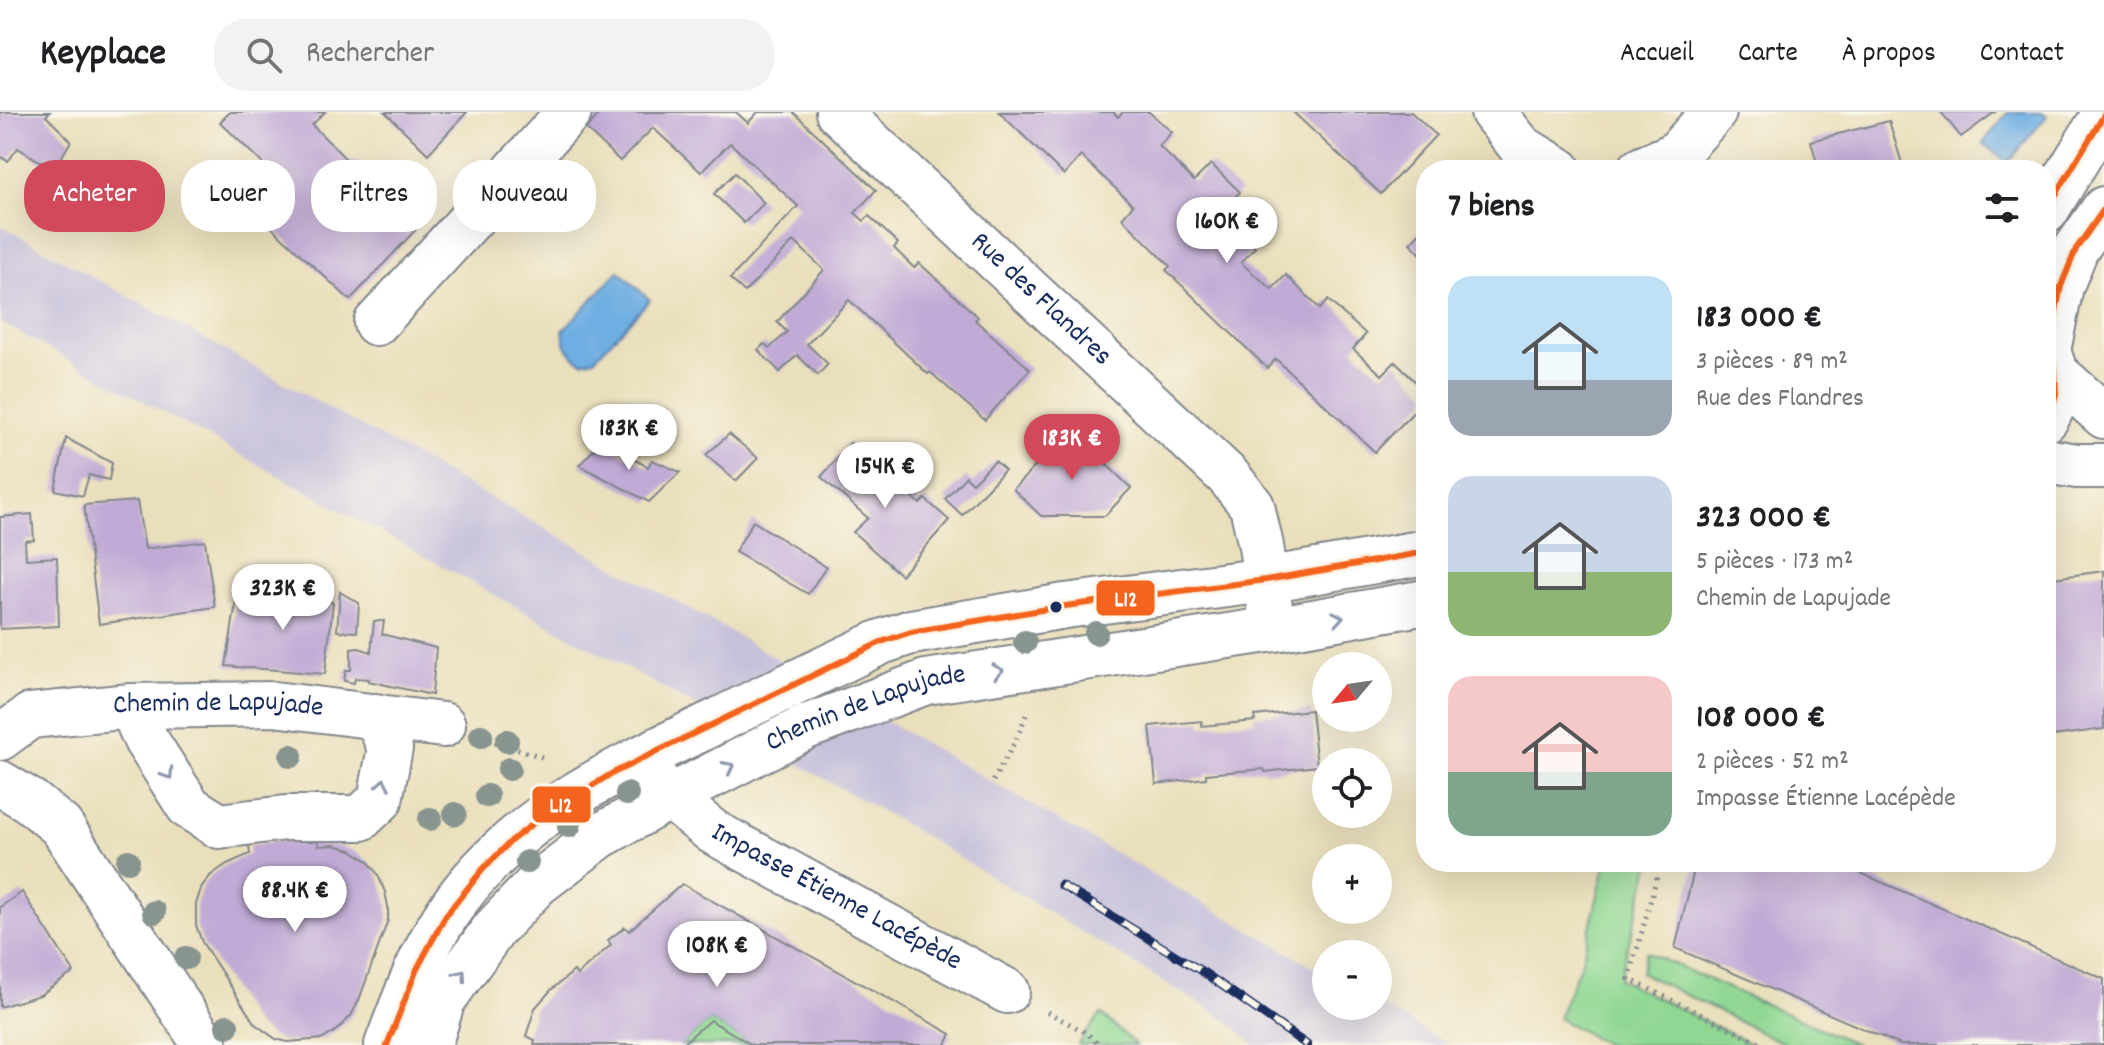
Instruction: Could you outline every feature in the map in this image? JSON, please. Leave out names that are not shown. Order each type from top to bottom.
[{"type":"street","points":[[376,323],[569,112]]},
{"type":"street","name":"Rue des Flandres","points":[[838,112],[1228,476],[1252,506],[1274,629]]},
{"type":"street","points":[[1493,112],[1521,147],[1542,160]]},
{"type":"street","points":[[1662,160],[1676,154],[1714,112]]},
{"type":"street","points":[[2056,194],[2104,115]]},
{"type":"street","points":[[2056,318],[2061,286],[2076,249],[2104,209]]},
{"type":"street","points":[[2056,364],[2104,416]]},
{"type":"street","points":[[2056,463],[2104,466]]},
{"type":"street","name":"Chemin de Lapujade","points":[[387,1045],[420,961],[458,898],[484,868],[528,827],[566,800],[638,758],[881,642],[911,632],[1065,606],[1266,580],[1416,554]]},
{"type":"street","name":"Chemin de Lapujade","points":[[429,1045],[443,1000],[495,928],[537,884],[600,836],[806,727],[926,682],[1274,629],[1416,604]]},
{"type":"street","name":"Chemin de Lapujade","points":[[0,738],[30,716],[131,706],[274,704],[443,725]]},
{"type":"street","points":[[131,706],[146,740],[189,807],[219,826],[286,818],[361,818],[380,800],[390,748],[376,716]]},
{"type":"street","name":"Impasse Étienne Lacépède","points":[[638,758],[670,797],[713,832],[1007,991]]},
{"type":"street","points":[[0,783],[30,801],[61,826],[205,1045]]},
{"type":"path","points":[[993,781],[1017,738],[1028,710]]},
{"type":"path","points":[[443,725],[542,757]]},
{"type":"path","points":[[1658,872],[1629,979],[1763,1045]]},
{"type":"path","points":[[1007,991],[1087,1033],[1099,1045]]},
{"type":"shaded area","points":[[0,225],[731,632],[1312,966],[1312,1020],[1392,1020],[1392,1012],[1450,1045],[1254,1045],[1228,1021],[906,825],[0,322]]},
{"type":"green space","points":[[1604,872],[1648,872],[1619,979],[1753,1045],[1607,1045],[1558,1018],[1582,961]]},
{"type":"green space","points":[[1646,952],[1858,1045],[1787,1045],[1641,973]]},
{"type":"green space","points":[[1101,1014],[1136,1045],[1079,1045]]},
{"type":"green space","points":[[710,1020],[752,1045],[681,1045]]},
{"type":"water","points":[[2008,112],[2042,112],[2047,116],[2010,160],[2003,160],[1983,143]]},
{"type":"water","points":[[619,271],[650,300],[594,359],[582,362],[568,349],[563,330]]},
{"type":"building","points":[[0,112],[50,112],[46,116],[71,141],[60,160],[38,160],[18,148],[8,161],[0,157]]},
{"type":"building","points":[[230,112],[325,112],[312,125],[347,160],[311,160],[311,232],[414,232],[350,300],[276,232],[295,232],[295,160],[259,160],[220,122]]},
{"type":"building","points":[[385,112],[467,112],[428,154]]},
{"type":"building","points":[[601,112],[736,112],[748,123],[758,112],[793,112],[876,190],[855,213],[864,221],[869,216],[898,243],[894,248],[914,268],[919,263],[978,317],[975,320],[1030,369],[985,420],[930,372],[928,374],[849,300],[807,344],[828,364],[818,375],[797,355],[780,372],[758,350],[764,344],[770,348],[787,332],[777,322],[824,270],[794,241],[745,292],[730,279],[798,206],[730,143],[701,172],[653,128],[620,161],[586,129]]},
{"type":"building","points":[[999,112],[1113,112],[1118,117],[1123,112],[1149,112],[1172,132],[1159,146],[1194,181],[1211,164],[1240,192],[1220,214],[1255,247],[1241,263],[1272,289],[1286,275],[1320,309],[1328,300],[1366,334],[1353,349],[1382,375],[1395,362],[1416,382],[1416,409],[1375,452],[1276,359],[1267,368],[1166,270],[1170,266],[1122,218],[1133,205],[1081,156],[1064,175]]},
{"type":"building","points":[[1293,112],[1411,112],[1436,135],[1381,194]]},
{"type":"building","points":[[1941,112],[1995,112],[1961,137]]},
{"type":"building","points":[[1889,121],[1901,160],[1816,160],[1811,141]]},
{"type":"building","points":[[735,173],[764,203],[744,223],[714,194]]},
{"type":"building","points":[[1071,430],[1131,488],[1105,516],[1041,516],[1013,489]]},
{"type":"building","points":[[729,434],[758,458],[736,481],[706,455]]},
{"type":"building","points":[[66,438],[112,463],[109,480],[89,475],[83,496],[55,490]]},
{"type":"building","points":[[601,442],[648,467],[652,460],[680,472],[649,502],[579,465]]},
{"type":"building","points":[[850,443],[920,504],[925,499],[949,520],[901,575],[853,532],[868,518],[821,477]]},
{"type":"building","points":[[995,461],[1005,470],[962,515],[945,499],[966,476],[972,483]]},
{"type":"building","points":[[137,501],[145,549],[205,541],[215,607],[99,624],[84,505]]},
{"type":"building","points":[[32,514],[34,540],[25,541],[26,559],[57,557],[59,626],[0,629],[0,517]]},
{"type":"building","points":[[753,521],[826,567],[808,594],[735,552]]},
{"type":"building","points":[[2104,571],[2104,729],[2056,736],[2056,578]]},
{"type":"building","points":[[294,578],[326,588],[323,598],[333,603],[325,674],[226,666],[236,602],[290,603]]},
{"type":"building","points":[[340,592],[359,603],[357,632],[337,631]]},
{"type":"building","points":[[374,621],[384,621],[382,634],[436,648],[432,695],[369,679],[355,678],[354,683],[344,681],[346,670],[351,670],[351,649],[371,652]]},
{"type":"building","points":[[1311,710],[1315,748],[1312,748],[1312,767],[1206,774],[1206,778],[1156,784],[1150,726],[1202,721],[1202,726],[1255,721],[1254,716]]},
{"type":"building","points":[[318,837],[318,846],[334,845],[351,850],[368,861],[385,892],[388,920],[351,1016],[323,1039],[288,1042],[276,1039],[255,1024],[202,942],[196,925],[196,904],[202,886],[211,875],[250,854],[249,845]]},
{"type":"building","points":[[1694,872],[1858,872],[2104,979],[2104,1045],[1901,1045],[1675,948]]},
{"type":"building","points":[[682,884],[951,1034],[946,1045],[752,1045],[710,1020],[681,1045],[534,1045],[535,1040],[526,1036],[535,1008],[551,990],[574,971],[577,975],[611,945],[608,940],[625,927],[629,931]]},
{"type":"building","points":[[22,892],[74,972],[40,995],[0,1007],[0,907]]},
{"type":"railway","points":[[1061,885],[1203,972],[1307,1045]]},
{"type":"transit line","name":"L12","points":[[2056,194],[2104,115]]},
{"type":"transit line","name":"L12","points":[[2056,311],[2061,286],[2076,249],[2104,209]]},
{"type":"transit line","name":"L12","points":[[387,1045],[417,969],[446,915],[484,868],[512,840],[543,816],[611,774],[881,642],[911,632],[1065,606],[1266,580],[1416,554]]}]
